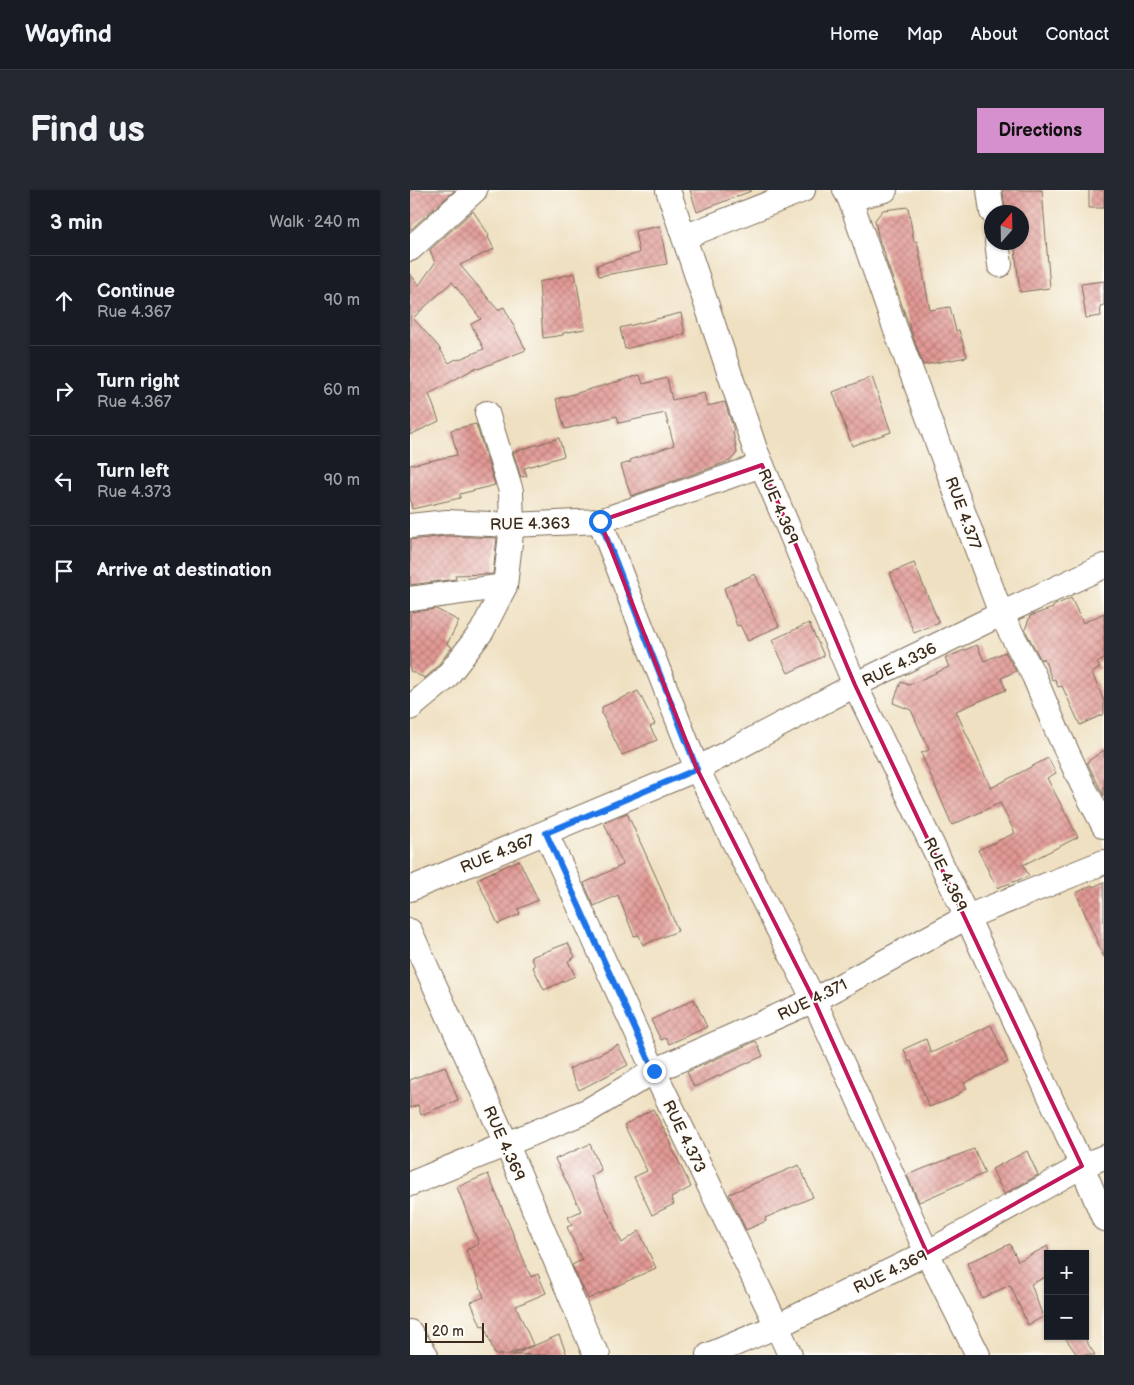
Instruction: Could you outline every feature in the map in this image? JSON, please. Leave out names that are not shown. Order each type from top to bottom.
[{"type":"street","points":[[410,249],[475,190]]},
{"type":"street","name":"RUE 4.369","points":[[668,190],[755,449],[855,685],[967,917],[1082,1166],[927,1253],[777,1326],[709,1355]]},
{"type":"street","points":[[684,237],[803,190]]},
{"type":"street","points":[[847,194],[885,190]]},
{"type":"street","points":[[989,190],[991,205]]},
{"type":"street","name":"RUE 4.377","points":[[847,194],[1002,614],[1034,676],[1082,784],[1104,826]]},
{"type":"street","points":[[410,708],[445,679],[482,631],[504,586],[512,525],[511,491],[487,413]]},
{"type":"street","name":"RUE 4.363","points":[[410,526],[447,522],[512,525],[600,521],[762,465]]},
{"type":"street","points":[[600,521],[697,769],[814,1000],[927,1253],[978,1355]]},
{"type":"street","name":"RUE 4.336","points":[[697,769],[855,685],[1104,566]]},
{"type":"street","points":[[410,599],[504,586]]},
{"type":"street","name":"RUE 4.367","points":[[410,889],[697,769]]},
{"type":"street","name":"RUE 4.373","points":[[546,833],[654,1071],[790,1355]]},
{"type":"street","name":"RUE 4.371","points":[[410,1184],[588,1110],[654,1071],[814,1000],[967,917],[1104,862]]},
{"type":"street","name":"RUE 4.369","points":[[410,931],[507,1145],[592,1346],[598,1355]]},
{"type":"street","points":[[1104,1157],[1082,1166],[1104,1219]]},
{"type":"street","points":[[410,1332],[426,1355]]},
{"type":"highlighted area","points":[[762,465],[855,685],[1082,1166],[927,1253],[814,1000],[697,769],[600,521]]},
{"type":"building","points":[[410,190],[455,190],[410,230]]},
{"type":"building","points":[[690,190],[751,190],[751,191],[697,212]]},
{"type":"building","points":[[1003,190],[1042,190],[1050,288],[1020,292],[1015,250],[1029,250],[1029,205],[1004,205]]},
{"type":"building","points":[[1089,190],[1104,190],[1104,208],[1089,208]]},
{"type":"building","points":[[908,207],[914,242],[917,241],[930,310],[950,307],[956,331],[959,330],[967,357],[923,365],[878,236],[875,220],[883,210]]},
{"type":"building","points":[[473,211],[489,235],[488,237],[494,249],[460,265],[498,310],[504,307],[526,350],[478,369],[477,367],[429,394],[439,421],[410,435],[410,274],[419,285],[435,263],[430,250]],"holes":[[[452,282],[481,319],[471,324],[484,349],[449,363],[438,346],[413,318]]]},
{"type":"building","points":[[660,226],[667,264],[599,276],[597,265],[639,253],[635,231]]},
{"type":"building","points":[[575,273],[585,329],[543,338],[539,282]]},
{"type":"building","points":[[1104,281],[1104,305],[1100,306],[1101,316],[1086,318],[1081,284]]},
{"type":"building","points":[[681,313],[685,334],[625,349],[620,328]]},
{"type":"building","points":[[640,375],[643,384],[667,378],[672,400],[704,393],[707,406],[725,402],[734,431],[737,453],[730,461],[631,496],[621,465],[631,462],[630,460],[674,445],[665,413],[619,423],[617,416],[565,429],[556,399]]},
{"type":"building","points":[[872,377],[891,432],[852,446],[833,392]]},
{"type":"building","points":[[476,424],[495,485],[460,494],[460,498],[412,509],[410,465],[457,455],[451,430]]},
{"type":"building","points":[[559,438],[564,456],[524,468],[527,476],[521,477],[513,452]]},
{"type":"building","points":[[447,536],[497,538],[493,574],[455,575],[456,579],[410,585],[410,540]]},
{"type":"building","points":[[914,563],[939,623],[914,633],[890,573]]},
{"type":"building","points":[[755,574],[779,626],[748,641],[740,625],[737,626],[724,588]]},
{"type":"building","points":[[1071,598],[1083,623],[1104,613],[1104,659],[1097,663],[1100,668],[1092,673],[1104,701],[1104,714],[1080,725],[1062,686],[1058,687],[1055,679],[1052,680],[1044,658],[1041,660],[1025,630],[1030,616],[1053,608],[1053,606]]},
{"type":"building","points":[[436,609],[459,621],[447,644],[452,647],[435,669],[425,678],[410,671],[410,612]]},
{"type":"building","points":[[809,623],[824,656],[788,673],[772,640]]},
{"type":"building","points":[[977,645],[984,661],[1005,652],[1016,671],[1001,678],[1006,690],[956,711],[991,788],[1048,758],[1056,773],[1047,778],[1078,837],[1023,865],[1029,876],[997,888],[978,850],[1015,833],[1000,803],[952,825],[921,753],[929,750],[911,710],[893,703],[901,682],[909,685],[949,667],[945,658]]},
{"type":"building","points":[[638,691],[655,724],[650,727],[657,740],[622,755],[602,714],[602,707]]},
{"type":"building","points":[[1104,750],[1104,796],[1087,762]]},
{"type":"building","points":[[627,813],[678,931],[643,945],[639,935],[634,936],[618,895],[594,906],[584,883],[623,865],[604,823]]},
{"type":"building","points":[[519,860],[538,900],[518,909],[520,914],[498,924],[477,879]]},
{"type":"building","points":[[1104,882],[1104,957],[1076,893],[1092,885],[1093,887]]},
{"type":"building","points":[[568,943],[575,957],[568,961],[575,976],[544,990],[533,967],[535,966],[531,957]]},
{"type":"building","points":[[694,999],[707,1027],[669,1044],[666,1038],[661,1040],[651,1020]]},
{"type":"building","points":[[991,1025],[1008,1062],[964,1083],[967,1088],[953,1098],[929,1107],[911,1061],[909,1062],[904,1049],[926,1039],[931,1053]]},
{"type":"building","points":[[756,1041],[763,1056],[694,1087],[687,1072]]},
{"type":"building","points":[[618,1045],[628,1065],[579,1090],[569,1069]]},
{"type":"building","points":[[445,1066],[458,1100],[421,1115],[418,1105],[410,1108],[410,1080]]},
{"type":"building","points":[[653,1109],[691,1187],[671,1198],[674,1204],[652,1215],[634,1177],[647,1171],[624,1125]]},
{"type":"building","points":[[590,1144],[601,1170],[591,1176],[622,1243],[639,1231],[656,1268],[588,1299],[572,1265],[582,1260],[567,1227],[572,1225],[568,1217],[581,1211],[555,1159]]},
{"type":"building","points":[[974,1149],[985,1173],[919,1202],[907,1175]]},
{"type":"building","points":[[1027,1151],[1038,1175],[1004,1194],[992,1169]]},
{"type":"building","points":[[799,1165],[813,1197],[765,1218],[766,1221],[746,1230],[729,1194]]},
{"type":"building","points":[[488,1174],[531,1277],[538,1274],[546,1293],[516,1306],[533,1345],[507,1355],[495,1355],[484,1325],[481,1326],[471,1302],[484,1297],[466,1250],[479,1244],[457,1187]]},
{"type":"building","points":[[1010,1244],[1018,1261],[1048,1246],[1048,1250],[1044,1250],[1044,1278],[1031,1284],[1043,1317],[1028,1325],[1010,1285],[982,1298],[967,1263]]},
{"type":"building","points":[[559,1335],[567,1355],[512,1355]]},
{"type":"building","points":[[1067,1340],[1086,1340],[1095,1355],[1077,1355]]},
{"type":"route","points":[[600,521],[697,769],[546,833],[654,1071]]}]
